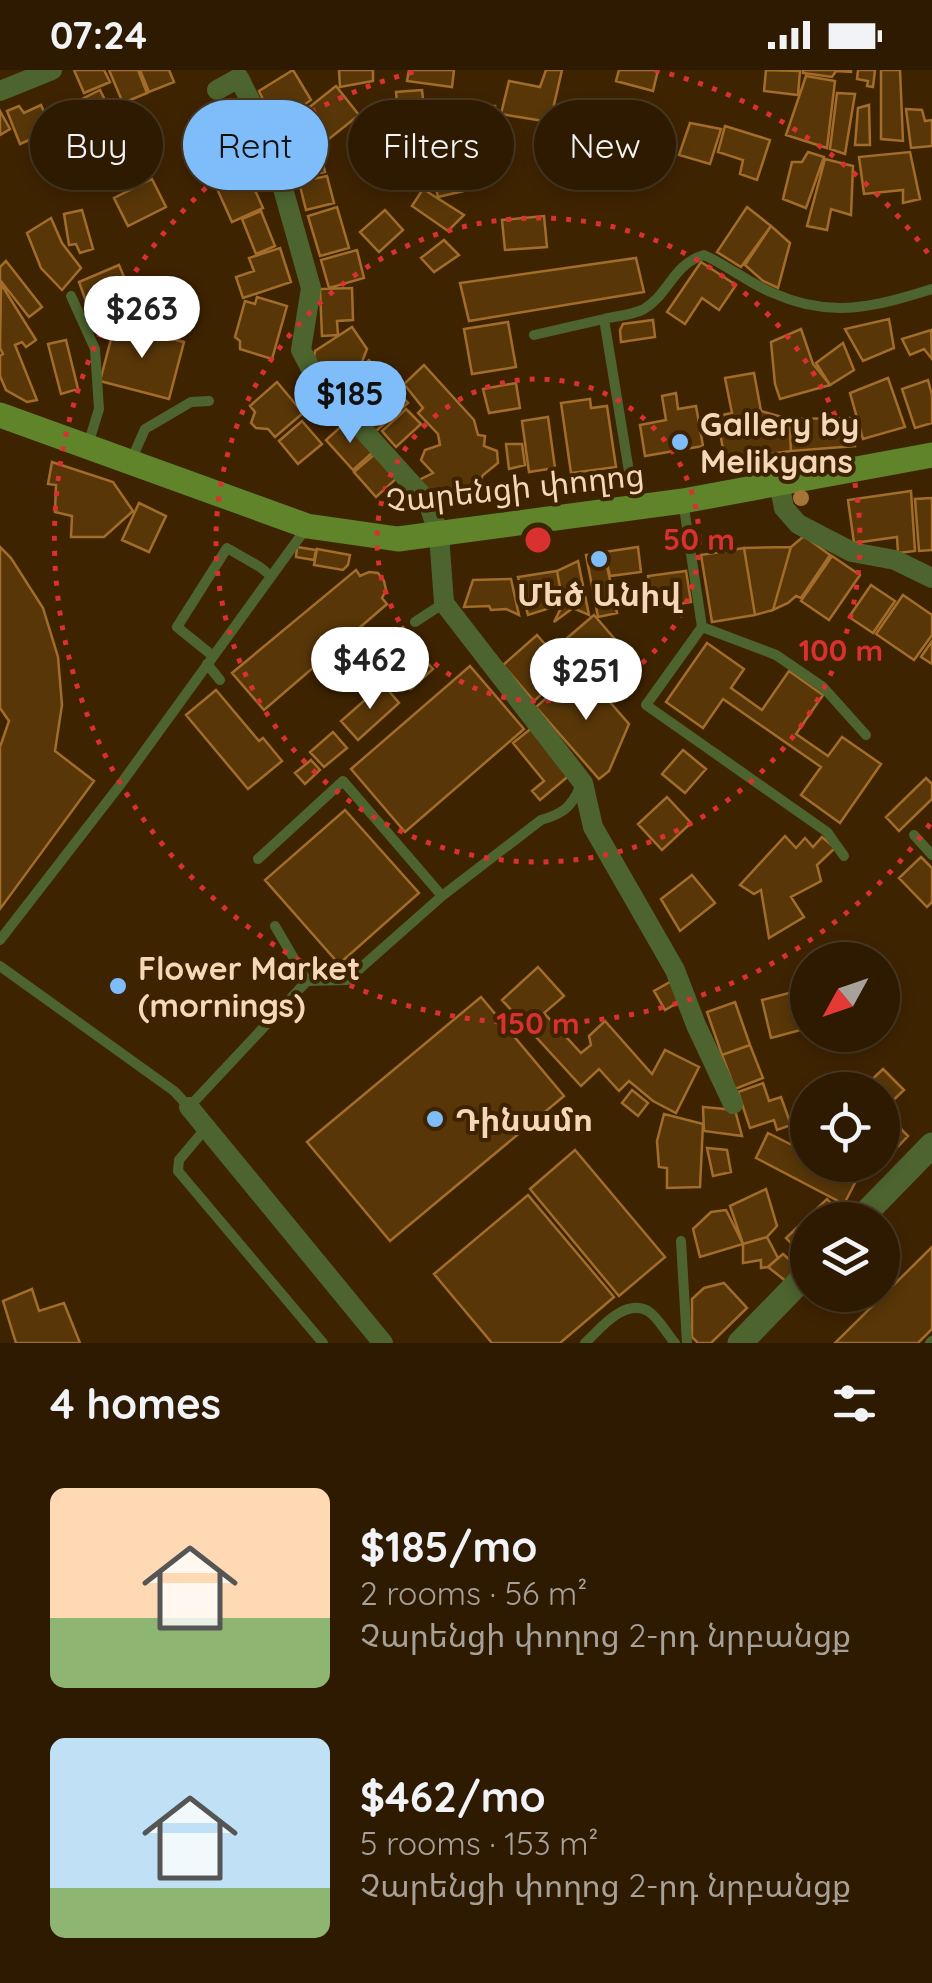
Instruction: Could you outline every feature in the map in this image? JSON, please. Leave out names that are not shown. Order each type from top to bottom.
[{"type":"main road","name":"Չարենցի փողոց","points":[[0,416],[308,526],[398,540],[683,501],[932,455]]},
{"type":"street","points":[[0,91],[52,70]]},
{"type":"street","points":[[217,90],[239,78],[268,139],[311,288],[302,350],[315,377],[428,502],[439,535],[444,603],[582,783],[594,828],[675,970],[734,1104]]},
{"type":"street","points":[[778,482],[784,508],[798,524],[852,552],[895,560],[932,578]]},
{"type":"street","points":[[188,1107],[382,1343]]},
{"type":"street","points":[[876,1202],[932,1144]]},
{"type":"street","points":[[740,1343],[790,1292]]},
{"type":"lane","points":[[534,335],[643,310],[674,274],[692,258],[704,255],[769,292],[827,309],[882,304],[932,290]]},
{"type":"lane","points":[[71,296],[95,349],[99,409],[87,448]]},
{"type":"lane","points":[[604,319],[635,508]]},
{"type":"lane","points":[[130,464],[145,428],[191,402],[209,401]]},
{"type":"lane","points":[[683,501],[702,627],[646,705],[827,832],[844,856]]},
{"type":"lane","points":[[0,940],[120,785],[308,526]]},
{"type":"lane","points":[[220,680],[210,660],[177,628],[227,548],[271,576]]},
{"type":"lane","points":[[416,622],[444,603]]},
{"type":"lane","points":[[702,627],[776,654],[823,686],[866,736]]},
{"type":"lane","points":[[258,859],[343,782],[442,896]]},
{"type":"lane","points":[[0,966],[164,1084],[188,1107],[307,981],[347,980],[442,896],[540,820],[558,815],[574,802],[582,783]]},
{"type":"lane","points":[[914,835],[932,855]]},
{"type":"lane","points":[[276,926],[307,981]]},
{"type":"lane","points":[[206,1128],[180,1160],[178,1171],[323,1343]]},
{"type":"lane","points":[[681,1241],[687,1343]]},
{"type":"lane","points":[[585,1343],[620,1312],[634,1308],[649,1312],[675,1343]]},
{"type":"building","points":[[74,70],[104,70],[110,82],[84,93]]},
{"type":"building","points":[[109,70],[138,70],[147,93],[122,100]]},
{"type":"building","points":[[140,70],[169,70],[174,82],[149,92]]},
{"type":"building","points":[[293,70],[311,100],[263,100],[259,91]]},
{"type":"building","points":[[339,70],[373,70],[373,81],[340,87]]},
{"type":"building","points":[[409,70],[454,70],[452,87],[407,81]]},
{"type":"building","points":[[546,70],[562,70],[555,100],[534,100],[534,119],[514,116],[514,100],[504,100],[509,81],[540,87]]},
{"type":"building","points":[[619,70],[658,70],[653,91],[616,81]]},
{"type":"building","points":[[766,70],[800,71],[798,95],[764,91]]},
{"type":"building","points":[[803,70],[851,70],[851,72],[836,71],[832,77]]},
{"type":"building","points":[[858,70],[875,70],[873,87],[867,86],[868,81],[857,79]]},
{"type":"building","points":[[881,70],[900,70],[903,141],[881,139]]},
{"type":"building","points":[[806,76],[835,81],[827,148],[786,135]]},
{"type":"building","points":[[336,86],[348,101],[348,124],[328,140],[328,100],[318,100]]},
{"type":"building","points":[[100,90],[105,100],[80,100]]},
{"type":"building","points":[[422,90],[423,100],[397,100],[396,92]]},
{"type":"building","points":[[837,93],[855,94],[845,154],[830,149]]},
{"type":"building","points":[[869,105],[870,145],[855,145],[858,108]]},
{"type":"building","points":[[19,106],[24,113],[30,110],[30,140],[20,144],[7,111]]},
{"type":"building","points":[[906,109],[922,110],[925,121],[932,120],[932,146],[911,148]]},
{"type":"building","points":[[0,111],[10,129],[0,135]]},
{"type":"building","points":[[690,123],[721,129],[710,164],[679,155]]},
{"type":"building","points":[[725,126],[770,140],[757,180],[740,174],[743,160],[718,152]]},
{"type":"building","points":[[808,152],[824,157],[806,208],[783,199],[792,162],[802,162]]},
{"type":"building","points":[[910,152],[920,199],[903,203],[903,190],[864,194],[859,157]]},
{"type":"building","points":[[825,159],[853,166],[851,215],[831,209],[827,230],[807,226]]},
{"type":"building","points":[[328,180],[334,203],[306,210],[301,190],[328,190]]},
{"type":"building","points":[[130,190],[158,190],[166,207],[128,226],[114,198]]},
{"type":"building","points":[[218,190],[255,190],[263,208],[232,222]]},
{"type":"building","points":[[425,190],[464,215],[448,231],[412,206]]},
{"type":"building","points":[[436,190],[468,190],[438,197]]},
{"type":"building","points":[[337,207],[349,248],[320,256],[308,216]]},
{"type":"building","points":[[747,207],[771,226],[741,267],[717,252]]},
{"type":"building","points":[[82,210],[93,249],[80,253],[76,244],[69,245],[64,214]]},
{"type":"building","points":[[385,210],[403,230],[379,252],[360,232]]},
{"type":"building","points":[[261,211],[275,246],[256,254],[242,219]]},
{"type":"building","points":[[544,216],[547,247],[505,250],[502,220]]},
{"type":"building","points":[[51,218],[62,243],[81,268],[62,290],[41,268],[27,233]]},
{"type":"building","points":[[771,226],[790,243],[778,288],[745,265]]},
{"type":"building","points":[[444,240],[459,255],[434,272],[421,258]]},
{"type":"building","points":[[280,248],[291,282],[243,298],[236,277],[254,271],[249,258]]},
{"type":"building","points":[[357,250],[364,278],[329,288],[321,260]]},
{"type":"building","points":[[636,258],[644,292],[469,321],[460,283]]},
{"type":"building","points":[[6,261],[42,307],[29,317],[0,280],[0,267]]},
{"type":"building","points":[[701,262],[736,285],[719,310],[702,298],[685,324],[667,312]]},
{"type":"building","points":[[119,265],[135,303],[116,310],[110,295],[87,304],[79,282]]},
{"type":"building","points":[[1,284],[36,340],[26,347],[22,342],[15,345],[37,400],[27,402],[6,390],[0,376]]},
{"type":"building","points":[[352,288],[353,320],[337,321],[338,335],[322,336],[320,289]]},
{"type":"building","points":[[257,297],[287,306],[272,359],[240,349],[240,341],[235,337],[245,301],[255,304]]},
{"type":"building","points":[[889,319],[894,348],[863,361],[845,329]]},
{"type":"building","points":[[653,320],[655,337],[621,342],[623,324]]},
{"type":"building","points":[[508,322],[516,367],[472,374],[464,329]]},
{"type":"building","points":[[115,324],[184,342],[169,399],[100,381]]},
{"type":"building","points":[[352,327],[367,349],[362,362],[331,386],[313,363],[315,351]]},
{"type":"building","points":[[801,329],[813,364],[830,385],[780,399],[771,342]]},
{"type":"building","points":[[931,330],[932,359],[924,349],[910,355],[902,339]]},
{"type":"building","points":[[66,340],[78,389],[61,394],[48,344]]},
{"type":"building","points":[[843,343],[854,370],[830,385],[816,363]]},
{"type":"building","points":[[369,360],[408,403],[375,432],[364,421],[368,417],[340,387]]},
{"type":"building","points":[[424,365],[474,420],[478,435],[485,436],[484,446],[497,451],[498,463],[483,475],[476,488],[431,495],[419,480],[433,473],[421,460],[425,450],[440,445],[438,434],[418,413],[423,408],[404,384]]},
{"type":"building","points":[[754,373],[761,411],[789,419],[791,451],[725,460],[717,416],[732,413],[725,378]]},
{"type":"building","points":[[888,378],[905,427],[863,439],[850,393]]},
{"type":"building","points":[[928,380],[932,423],[915,428],[902,389]]},
{"type":"building","points":[[277,382],[303,413],[275,437],[268,429],[256,428],[251,423],[255,412],[250,406]]},
{"type":"building","points":[[516,383],[520,408],[489,413],[483,389]]},
{"type":"building","points":[[676,393],[678,409],[696,406],[703,446],[645,456],[640,425],[666,420],[662,396]]},
{"type":"building","points":[[590,399],[591,408],[607,406],[616,467],[571,473],[561,403]]},
{"type":"building","points":[[406,409],[421,424],[396,447],[382,431]]},
{"type":"building","points":[[548,417],[555,468],[529,472],[522,421]]},
{"type":"building","points":[[850,418],[855,446],[791,451],[789,419]]},
{"type":"building","points":[[302,421],[322,444],[298,464],[279,441]]},
{"type":"building","points":[[346,422],[373,452],[353,470],[326,440]]},
{"type":"building","points":[[506,444],[522,444],[525,465],[509,469]]},
{"type":"building","points":[[376,453],[397,478],[376,497],[354,472]]},
{"type":"building","points":[[52,462],[113,482],[133,511],[104,537],[71,537],[72,516],[55,512],[56,485],[48,484]]},
{"type":"building","points":[[911,491],[915,551],[898,553],[897,537],[854,543],[848,500]]},
{"type":"building","points":[[932,498],[932,550],[919,551],[915,499]]},
{"type":"building","points":[[139,503],[166,516],[149,552],[122,540]]},
{"type":"building","points":[[804,536],[830,555],[801,598],[796,596],[773,610],[791,547]]},
{"type":"building","points":[[0,547],[43,608],[58,657],[62,705],[55,751],[94,781],[0,909],[0,747],[9,721],[0,708]]},
{"type":"building","points":[[297,547],[316,550],[314,560],[296,557]]},
{"type":"building","points":[[638,547],[641,572],[610,576],[604,552]]},
{"type":"building","points":[[791,547],[773,610],[755,615],[744,548]]},
{"type":"building","points":[[744,548],[755,615],[712,622],[701,555]]},
{"type":"building","points":[[317,549],[350,555],[348,565],[343,570],[314,565]]},
{"type":"building","points":[[604,552],[617,613],[598,617],[586,555]]},
{"type":"building","points":[[832,556],[860,575],[829,620],[801,601]]},
{"type":"building","points":[[578,561],[589,615],[573,608],[554,622],[563,604],[557,571]]},
{"type":"building","points":[[356,570],[360,576],[378,573],[384,581],[386,590],[382,598],[387,604],[264,710],[232,673]]},
{"type":"building","points":[[557,571],[563,604],[528,615],[518,577]]},
{"type":"building","points":[[686,571],[691,602],[653,608],[648,576]]},
{"type":"building","points":[[511,579],[519,615],[506,609],[491,610],[489,606],[464,607],[473,580]]},
{"type":"building","points":[[871,585],[895,601],[873,633],[849,617]]},
{"type":"building","points":[[903,595],[932,615],[932,635],[914,660],[876,634]]},
{"type":"building","points":[[594,615],[632,659],[604,683],[566,639]]},
{"type":"building","points":[[403,627],[410,635],[403,641],[396,632]]},
{"type":"building","points":[[537,635],[568,671],[534,701],[503,665]]},
{"type":"building","points":[[932,641],[932,664],[921,657]]},
{"type":"building","points":[[707,643],[744,669],[731,688],[762,710],[789,671],[823,695],[796,734],[828,756],[842,737],[881,764],[840,823],[801,795],[821,767],[723,699],[703,728],[666,702]]},
{"type":"building","points":[[419,654],[433,669],[411,689],[397,673]]},
{"type":"building","points":[[470,666],[524,729],[405,832],[351,769]]},
{"type":"building","points":[[575,673],[590,690],[595,685],[629,724],[609,771],[599,779],[536,707]]},
{"type":"building","points":[[383,684],[399,703],[358,740],[341,721]]},
{"type":"building","points":[[216,690],[259,741],[263,738],[282,761],[248,789],[186,715]]},
{"type":"building","points":[[533,727],[572,773],[540,800],[532,791],[544,781],[513,743]]},
{"type":"building","points":[[333,732],[347,748],[324,767],[310,752]]},
{"type":"building","points":[[683,750],[706,769],[685,793],[662,774]]},
{"type":"building","points":[[311,760],[320,770],[305,784],[295,773]]},
{"type":"building","points":[[926,778],[932,784],[932,799],[899,831],[886,817]]},
{"type":"building","points":[[667,797],[691,823],[662,850],[638,824]]},
{"type":"building","points":[[345,810],[419,893],[339,964],[265,880]]},
{"type":"building","points":[[785,836],[796,848],[805,838],[813,847],[822,837],[835,848],[817,865],[821,881],[791,897],[804,917],[769,938],[761,890],[754,894],[740,885]]},
{"type":"building","points":[[921,857],[932,868],[932,902],[927,907],[899,878]]},
{"type":"building","points":[[692,875],[715,903],[680,931],[661,899]]},
{"type":"building","points":[[538,967],[564,996],[544,1013],[581,1053],[591,1045],[589,1036],[605,1021],[652,1074],[665,1050],[699,1067],[676,1113],[653,1101],[629,1081],[619,1091],[599,1069],[581,1086],[502,1000]]},
{"type":"building","points":[[670,982],[682,1000],[665,1010],[654,991]]},
{"type":"building","points":[[790,993],[790,1033],[771,1038],[762,1000]]},
{"type":"building","name":"Դինամո","points":[[481,997],[564,1096],[390,1241],[307,1142]]},
{"type":"building","points":[[735,1002],[750,1045],[722,1055],[707,1012]]},
{"type":"building","points":[[750,1045],[763,1078],[735,1089],[722,1055]]},
{"type":"building","points":[[763,1083],[769,1101],[781,1097],[790,1125],[777,1130],[774,1120],[750,1128],[738,1092]]},
{"type":"building","points":[[632,1090],[648,1103],[638,1116],[622,1103]]},
{"type":"building","points":[[703,1107],[735,1110],[742,1136],[704,1131]]},
{"type":"building","points":[[664,1114],[703,1124],[700,1187],[667,1188],[667,1168],[659,1167],[657,1141]]},
{"type":"building","points":[[900,1128],[908,1136],[900,1144]]},
{"type":"building","points":[[768,1133],[790,1144],[790,1176],[756,1158]]},
{"type":"building","points":[[707,1148],[727,1150],[731,1172],[713,1176]]},
{"type":"building","points":[[575,1150],[665,1257],[619,1296],[530,1189]]},
{"type":"building","points":[[802,1182],[855,1182],[845,1202]]},
{"type":"building","points":[[766,1189],[777,1226],[767,1237],[743,1244],[730,1206]]},
{"type":"building","points":[[528,1195],[614,1297],[560,1343],[492,1343],[434,1274]]},
{"type":"building","points":[[726,1210],[743,1244],[700,1257],[693,1229],[711,1212]]},
{"type":"building","points":[[767,1237],[778,1258],[761,1268],[761,1260],[743,1263],[743,1244]]},
{"type":"building","points":[[932,1247],[932,1329],[918,1343],[835,1343],[866,1312],[900,1312],[900,1279]]},
{"type":"building","points":[[783,1254],[790,1260],[790,1278],[787,1282],[768,1267]]},
{"type":"building","points":[[724,1283],[747,1308],[711,1343],[698,1343],[692,1337],[692,1299],[704,1288]]},
{"type":"building","points":[[32,1289],[39,1311],[64,1303],[80,1343],[16,1343],[3,1301]]},
{"type":"place","name":"Gallery by Melikyans","points":[[680,442]]},
{"type":"place","name":"Մեծ Անիվ","points":[[599,559]]},
{"type":"place","name":"Flower Market (mornings)","points":[[118,986]]},
{"type":"place","name":"Դինամո","points":[[435,1119]]}]
